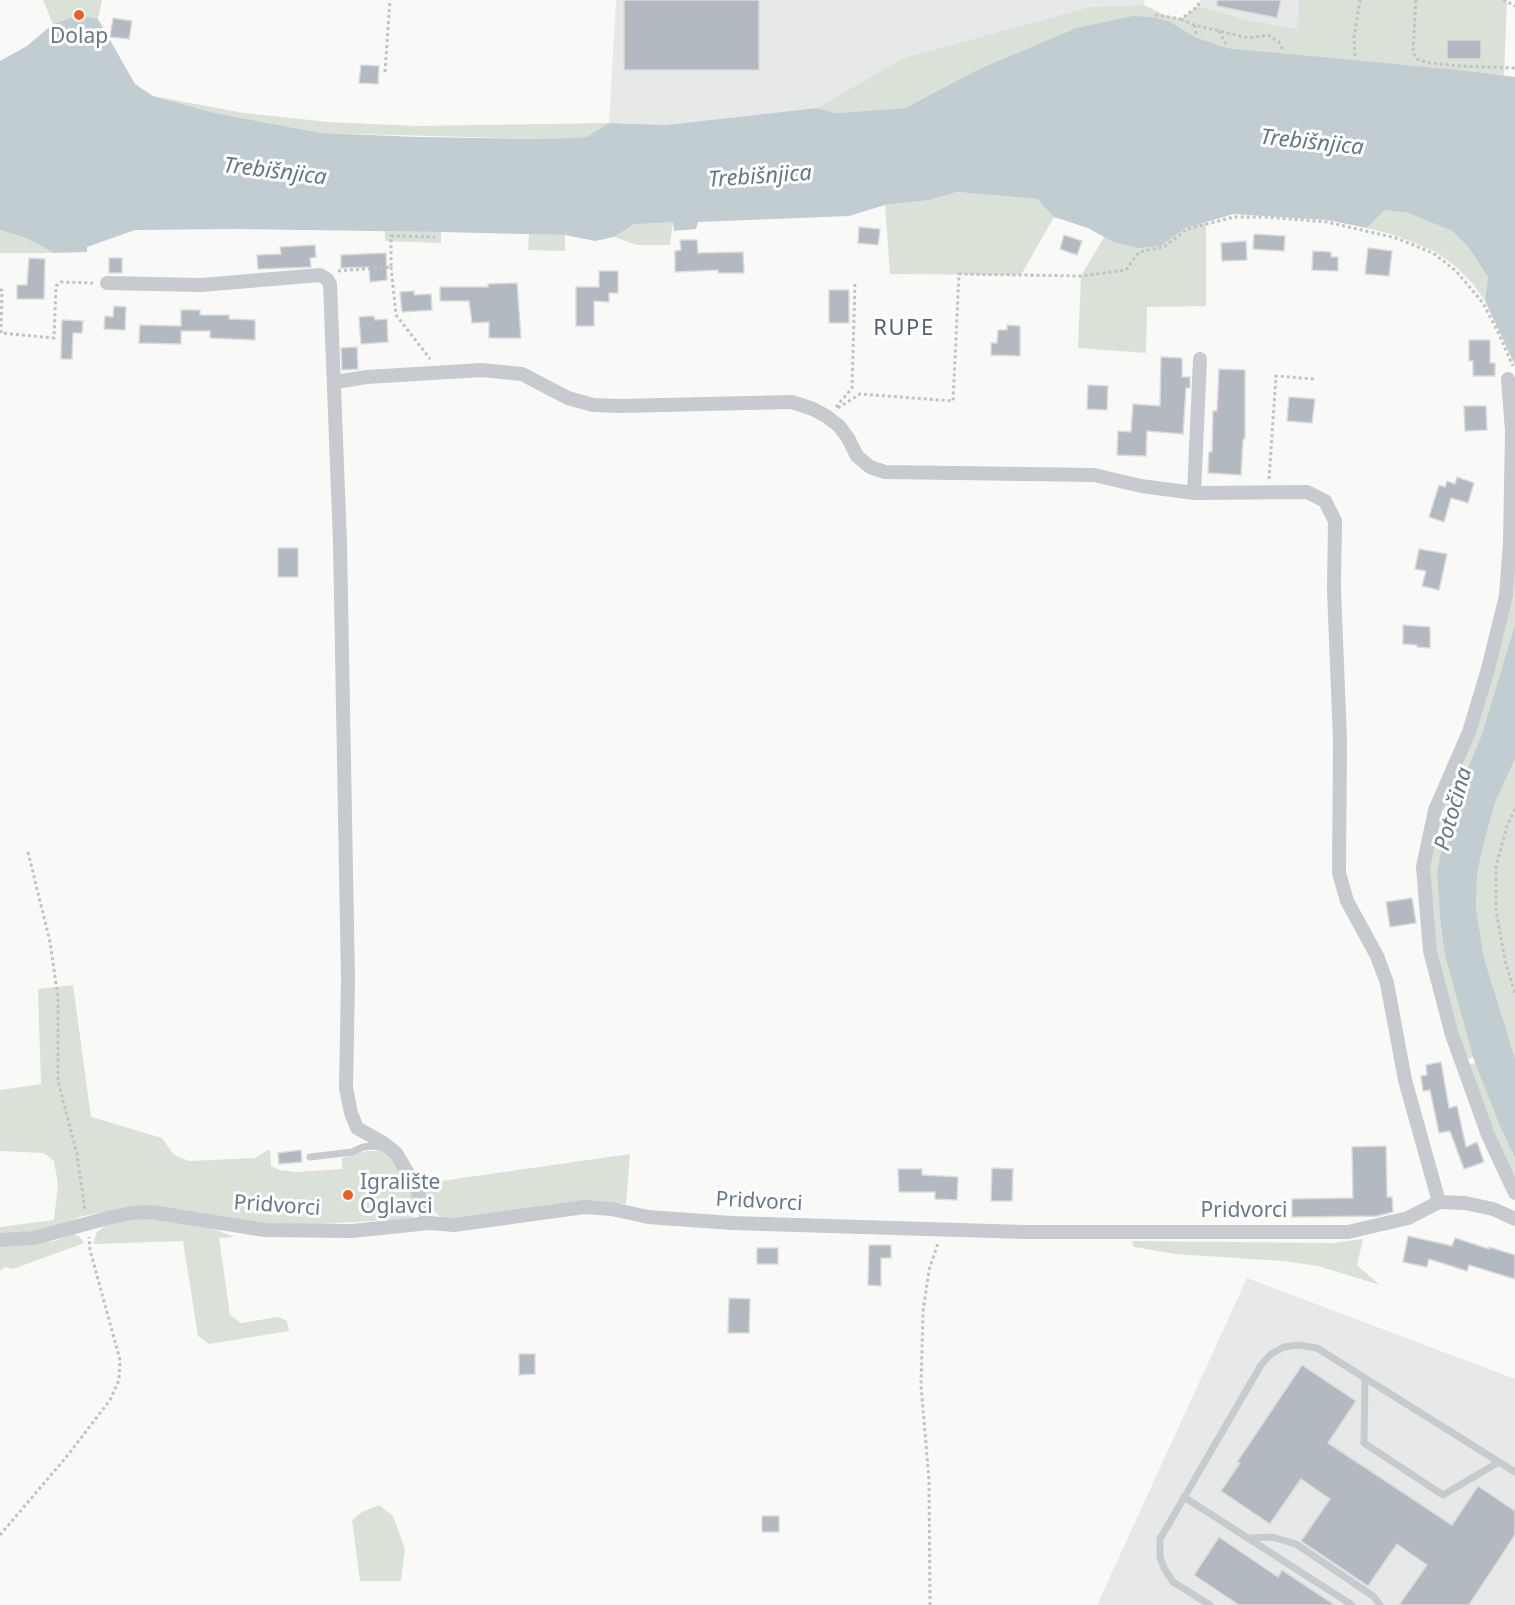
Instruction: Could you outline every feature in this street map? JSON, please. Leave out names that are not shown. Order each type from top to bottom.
[{"type":"street","points":[[107,283],[201,285],[320,275],[330,284],[340,555],[348,979],[346,1088],[351,1113],[357,1128],[396,1153],[414,1185],[429,1223]]},
{"type":"street","points":[[1194,493],[1200,358]]},
{"type":"street","points":[[335,382],[367,377],[482,370],[522,374],[568,398],[593,405],[792,402],[826,416],[839,426],[857,456],[870,467],[885,472],[1094,475],[1142,486],[1194,493],[1307,492],[1325,501],[1335,520],[1334,590],[1340,740],[1339,873],[1347,901],[1377,956],[1387,983],[1405,1080],[1439,1202],[1465,1203],[1493,1209],[1515,1220]]},
{"type":"street","points":[[1508,379],[1512,431],[1510,542],[1506,596],[1469,732],[1435,810],[1423,867],[1430,951],[1452,1035],[1484,1125],[1515,1193]]},
{"type":"street","name":"Pridvorci","points":[[0,1240],[34,1238],[132,1213],[152,1212],[265,1230],[352,1231],[429,1223],[454,1225],[584,1208],[612,1209],[648,1217],[732,1223],[943,1230],[1348,1232],[1408,1218],[1439,1202]]},
{"type":"lane","points":[[310,1157],[352,1152],[373,1146],[396,1153]]},
{"type":"lane","points":[[1210,1605],[1173,1582],[1160,1557],[1160,1539],[1261,1365],[1271,1354],[1284,1347],[1298,1345],[1317,1348],[1515,1472]]},
{"type":"lane","points":[[1365,1378],[1364,1443],[1443,1495],[1499,1462]]},
{"type":"lane","points":[[1184,1497],[1352,1605]]},
{"type":"lane","points":[[1248,1538],[1272,1537],[1296,1544],[1373,1596],[1380,1605]]},
{"type":"path","points":[[385,72],[390,0]]},
{"type":"path","points":[[1181,19],[1198,6],[1200,0]]},
{"type":"path","points":[[1355,56],[1354,38],[1359,0]]},
{"type":"path","points":[[1416,0],[1413,51],[1416,59],[1460,66],[1515,68]]},
{"type":"path","points":[[1503,0],[1515,6]]},
{"type":"path","points":[[1155,15],[1181,19],[1194,25],[1249,38],[1268,35],[1279,42],[1283,50]]},
{"type":"path","points":[[1194,25],[1197,35]]},
{"type":"path","points":[[1218,29],[1226,45]]},
{"type":"path","points":[[826,416],[860,394],[953,401],[959,274],[1081,276],[1126,270],[1139,252],[1164,247],[1187,229],[1234,217],[1269,217],[1327,222],[1396,238],[1433,253],[1456,271],[1483,303],[1513,367],[1508,379]]},
{"type":"path","points":[[435,237],[391,236],[391,267],[396,315],[441,373]]},
{"type":"path","points":[[327,279],[337,271],[391,267]]},
{"type":"path","points":[[0,290],[2,290],[1,333],[54,338],[56,286],[61,282],[107,283]]},
{"type":"path","points":[[826,416],[852,388],[855,283]]},
{"type":"path","points":[[1268,492],[1276,376],[1314,380]]},
{"type":"path","points":[[1515,809],[1507,826],[1496,877],[1496,910],[1505,960],[1515,994]]},
{"type":"path","points":[[0,1535],[68,1455],[110,1400],[119,1380],[120,1360],[90,1250],[77,1154],[58,1081],[58,997],[50,942],[28,852]]},
{"type":"path","points":[[930,1605],[929,1480],[921,1385],[922,1333],[929,1270],[943,1230]]},
{"type":"shaded area","points":[[43,0],[102,0],[98,19],[79,15],[53,24]]},
{"type":"shaded area","points":[[616,0],[1145,0],[1144,5],[1089,7],[903,58],[817,108],[666,125],[609,123]]},
{"type":"shaded area","points":[[1200,0],[1299,0],[1298,29],[1247,20],[1198,6]]},
{"type":"shaded area","points":[[1299,0],[1507,0],[1504,76],[1227,48],[1195,37],[1169,21],[1076,28],[979,69],[905,108],[836,113],[817,108],[903,58],[1089,7],[1144,5],[1165,15],[1181,19],[1198,6],[1247,20],[1297,29]]},
{"type":"shaded area","points":[[153,96],[244,113],[329,122],[417,126],[609,123],[586,137],[541,139],[321,133],[215,113]]},
{"type":"shaded area","points":[[957,192],[1037,199],[1054,217],[1021,275],[890,274],[885,205],[930,200]]},
{"type":"shaded area","points":[[1385,210],[1408,213],[1452,231],[1469,248],[1488,277],[1485,301],[1473,284],[1455,266],[1434,251],[1397,236],[1367,228]]},
{"type":"shaded area","points":[[1206,221],[1206,306],[1147,307],[1146,353],[1078,348],[1081,276],[1104,237],[1113,242],[1161,246],[1185,228]]},
{"type":"shaded area","points":[[673,222],[670,245],[637,245],[614,237],[634,224]]},
{"type":"shaded area","points":[[0,230],[26,238],[54,253],[0,253]]},
{"type":"shaded area","points":[[385,231],[441,232],[441,243],[385,241]]},
{"type":"shaded area","points":[[529,234],[565,235],[565,251],[528,250]]},
{"type":"shaded area","points":[[1515,565],[1515,624],[1482,734],[1449,813],[1441,810],[1494,670],[1513,597]]},
{"type":"shaded area","points":[[1515,759],[1515,1058],[1484,958],[1476,910],[1477,876],[1482,850],[1495,803]]},
{"type":"shaded area","points":[[1439,816],[1448,819],[1437,871],[1440,919],[1445,956],[1473,1057],[1466,1060],[1435,947],[1428,867]]},
{"type":"shaded area","points":[[73,985],[91,1117],[162,1138],[174,1155],[189,1161],[255,1158],[270,1149],[271,1166],[280,1170],[297,1172],[342,1169],[342,1158],[366,1151],[388,1153],[395,1159],[414,1198],[415,1213],[410,1219],[300,1225],[261,1223],[175,1209],[143,1207],[79,1217],[57,1227],[40,1231],[0,1234],[0,1227],[54,1220],[58,1185],[54,1161],[44,1153],[0,1151],[0,1090],[41,1084],[38,989]]},
{"type":"shaded area","points":[[1476,1063],[1501,1129],[1515,1158],[1515,1176],[1494,1133],[1468,1065]]},
{"type":"shaded area","points":[[630,1154],[626,1204],[588,1202],[545,1205],[460,1220],[443,1219],[432,1210],[420,1184]]},
{"type":"shaded area","points":[[153,1216],[202,1224],[234,1237],[219,1238],[230,1315],[241,1323],[278,1317],[287,1321],[289,1331],[209,1344],[198,1336],[183,1241],[93,1244],[97,1232],[106,1225],[119,1219]]},
{"type":"shaded area","points":[[73,1234],[80,1237],[84,1243],[13,1269],[5,1267],[0,1271],[0,1247],[54,1241]]},
{"type":"shaded area","points":[[1363,1239],[1357,1265],[1380,1285],[1318,1266],[1283,1261],[1175,1254],[1134,1247],[1132,1241],[1333,1243]]},
{"type":"shaded area","points":[[1247,1278],[1515,1379],[1515,1605],[1097,1605]]},
{"type":"shaded area","points":[[379,1505],[393,1516],[405,1549],[401,1581],[360,1581],[352,1520],[362,1512]]},
{"type":"water","name":"Trebišnjica","points":[[79,15],[98,19],[135,84],[153,96],[215,113],[321,133],[541,139],[586,137],[609,123],[666,125],[817,108],[836,113],[905,108],[979,69],[1076,28],[1133,16],[1169,21],[1195,37],[1227,48],[1515,77],[1515,365],[1485,301],[1488,277],[1469,248],[1452,231],[1408,213],[1385,210],[1367,228],[1327,220],[1234,214],[1185,228],[1161,246],[1138,248],[1113,242],[1088,228],[1054,217],[1037,199],[957,192],[930,200],[885,205],[849,216],[698,222],[696,229],[674,231],[673,222],[634,224],[614,237],[595,241],[565,235],[441,232],[135,230],[87,247],[87,252],[54,253],[26,238],[0,230],[0,61],[27,46],[53,24]]},
{"type":"water","name":"Potočina","points":[[1515,624],[1515,759],[1495,803],[1482,850],[1477,876],[1476,909],[1484,958],[1515,1058],[1515,1158],[1473,1057],[1445,956],[1437,871],[1449,813],[1482,734]]},
{"type":"building","points":[[624,0],[759,0],[759,70],[624,70]]},
{"type":"building","points":[[1217,0],[1281,0],[1277,18],[1217,6]]},
{"type":"building","points":[[113,18],[132,21],[129,39],[110,37]]},
{"type":"building","points":[[1447,40],[1481,40],[1481,59],[1447,59]]},
{"type":"building","points":[[361,65],[379,66],[378,84],[359,83]]},
{"type":"building","points":[[859,227],[880,229],[878,245],[858,243]]},
{"type":"building","points":[[1254,234],[1285,236],[1284,251],[1253,249]]},
{"type":"building","points":[[1064,235],[1082,241],[1077,255],[1060,249]]},
{"type":"building","points":[[680,240],[697,240],[698,253],[743,252],[744,273],[718,273],[718,270],[675,272],[675,251],[681,250]]},
{"type":"building","points":[[1246,241],[1247,260],[1222,261],[1221,243]]},
{"type":"building","points":[[315,245],[316,257],[310,258],[311,267],[258,269],[257,255],[281,254],[280,247]]},
{"type":"building","points":[[1368,248],[1392,251],[1389,276],[1365,274]]},
{"type":"building","points":[[1313,251],[1331,252],[1331,257],[1338,257],[1338,271],[1312,270]]},
{"type":"building","points":[[386,253],[387,280],[370,282],[369,267],[341,268],[341,255]]},
{"type":"building","points":[[29,258],[45,259],[44,299],[17,299],[17,285],[27,285]]},
{"type":"building","points":[[109,258],[122,258],[122,273],[109,273]]},
{"type":"building","points":[[599,271],[618,271],[618,293],[609,293],[609,302],[594,301],[594,326],[576,326],[576,287],[599,287]]},
{"type":"building","points":[[517,283],[521,338],[489,338],[489,322],[472,323],[469,301],[440,301],[440,287],[488,287],[488,284]]},
{"type":"building","points":[[829,290],[849,290],[849,323],[829,323]]},
{"type":"building","points":[[414,291],[414,295],[431,294],[432,310],[402,312],[400,292]]},
{"type":"building","points":[[114,306],[126,307],[125,330],[104,329],[105,316],[113,317]]},
{"type":"building","points":[[181,310],[200,310],[200,315],[229,315],[229,319],[255,320],[255,340],[210,338],[210,331],[181,331],[181,344],[139,343],[140,325],[181,326]]},
{"type":"building","points":[[374,316],[375,320],[387,319],[388,342],[361,344],[359,317]]},
{"type":"building","points":[[62,320],[83,321],[82,333],[73,333],[72,359],[61,359]]},
{"type":"building","points":[[1007,325],[1020,326],[1020,356],[991,355],[991,343],[997,343],[998,330],[1007,330]]},
{"type":"building","points":[[1469,340],[1490,340],[1490,363],[1495,363],[1495,376],[1473,376],[1473,361],[1469,361]]},
{"type":"building","points":[[357,347],[358,369],[342,370],[341,348]]},
{"type":"building","points":[[1161,357],[1182,358],[1182,377],[1190,377],[1190,388],[1186,388],[1183,434],[1147,431],[1146,456],[1117,455],[1118,431],[1131,432],[1133,404],[1160,406]]},
{"type":"building","points":[[1219,369],[1245,370],[1245,439],[1243,439],[1241,475],[1208,473],[1209,452],[1212,452],[1213,411],[1217,411]]},
{"type":"building","points":[[1088,385],[1108,386],[1107,410],[1087,409]]},
{"type":"building","points":[[1289,397],[1315,399],[1312,423],[1287,421]]},
{"type":"building","points":[[1464,406],[1486,406],[1487,430],[1465,431]]},
{"type":"building","points":[[1457,477],[1474,483],[1468,503],[1451,498],[1444,522],[1429,517],[1439,485],[1445,487],[1447,481],[1455,484]]},
{"type":"building","points":[[278,548],[298,548],[298,577],[278,577]]},
{"type":"building","points":[[1419,549],[1447,554],[1439,590],[1422,586],[1426,571],[1415,569]]},
{"type":"building","points":[[1403,625],[1430,627],[1430,648],[1403,644]]},
{"type":"building","points":[[1412,898],[1416,923],[1390,927],[1386,902]]},
{"type":"building","points":[[1441,1062],[1449,1108],[1457,1106],[1466,1147],[1477,1142],[1484,1162],[1464,1169],[1450,1131],[1439,1133],[1430,1090],[1423,1091],[1421,1076],[1427,1075],[1426,1065]]},
{"type":"building","points":[[1386,1146],[1387,1197],[1392,1197],[1393,1212],[1377,1216],[1292,1217],[1292,1199],[1353,1198],[1352,1147]]},
{"type":"building","points":[[301,1150],[302,1162],[279,1164],[278,1153]]},
{"type":"building","points":[[992,1168],[1013,1169],[1012,1201],[991,1201]]},
{"type":"building","points":[[898,1169],[922,1169],[922,1175],[958,1177],[957,1200],[935,1199],[935,1192],[899,1192]]},
{"type":"building","points":[[1408,1236],[1452,1246],[1455,1238],[1515,1255],[1515,1279],[1469,1265],[1467,1271],[1429,1259],[1427,1267],[1403,1262]]},
{"type":"building","points":[[869,1245],[891,1245],[891,1258],[881,1258],[881,1286],[868,1285]]},
{"type":"building","points":[[757,1248],[778,1248],[778,1264],[757,1264]]},
{"type":"building","points":[[729,1298],[750,1299],[749,1333],[728,1333]]},
{"type":"building","points":[[519,1354],[535,1354],[535,1374],[519,1375]]},
{"type":"building","points":[[1302,1365],[1356,1401],[1328,1443],[1452,1525],[1478,1486],[1515,1511],[1515,1535],[1469,1605],[1399,1605],[1427,1565],[1397,1544],[1368,1586],[1301,1541],[1330,1499],[1301,1479],[1270,1524],[1221,1491],[1240,1463],[1237,1462]]},
{"type":"building","points":[[762,1516],[779,1516],[779,1532],[762,1532]]},
{"type":"building","points":[[1219,1537],[1278,1577],[1282,1570],[1335,1605],[1239,1605],[1194,1575]]},
{"type":"place","name":"Dolap","points":[[79,15]]},
{"type":"place","name":"Igralište Oglavci","points":[[348,1195]]},
{"type":"district","name":"RUPE","points":[[904,329]]}]
